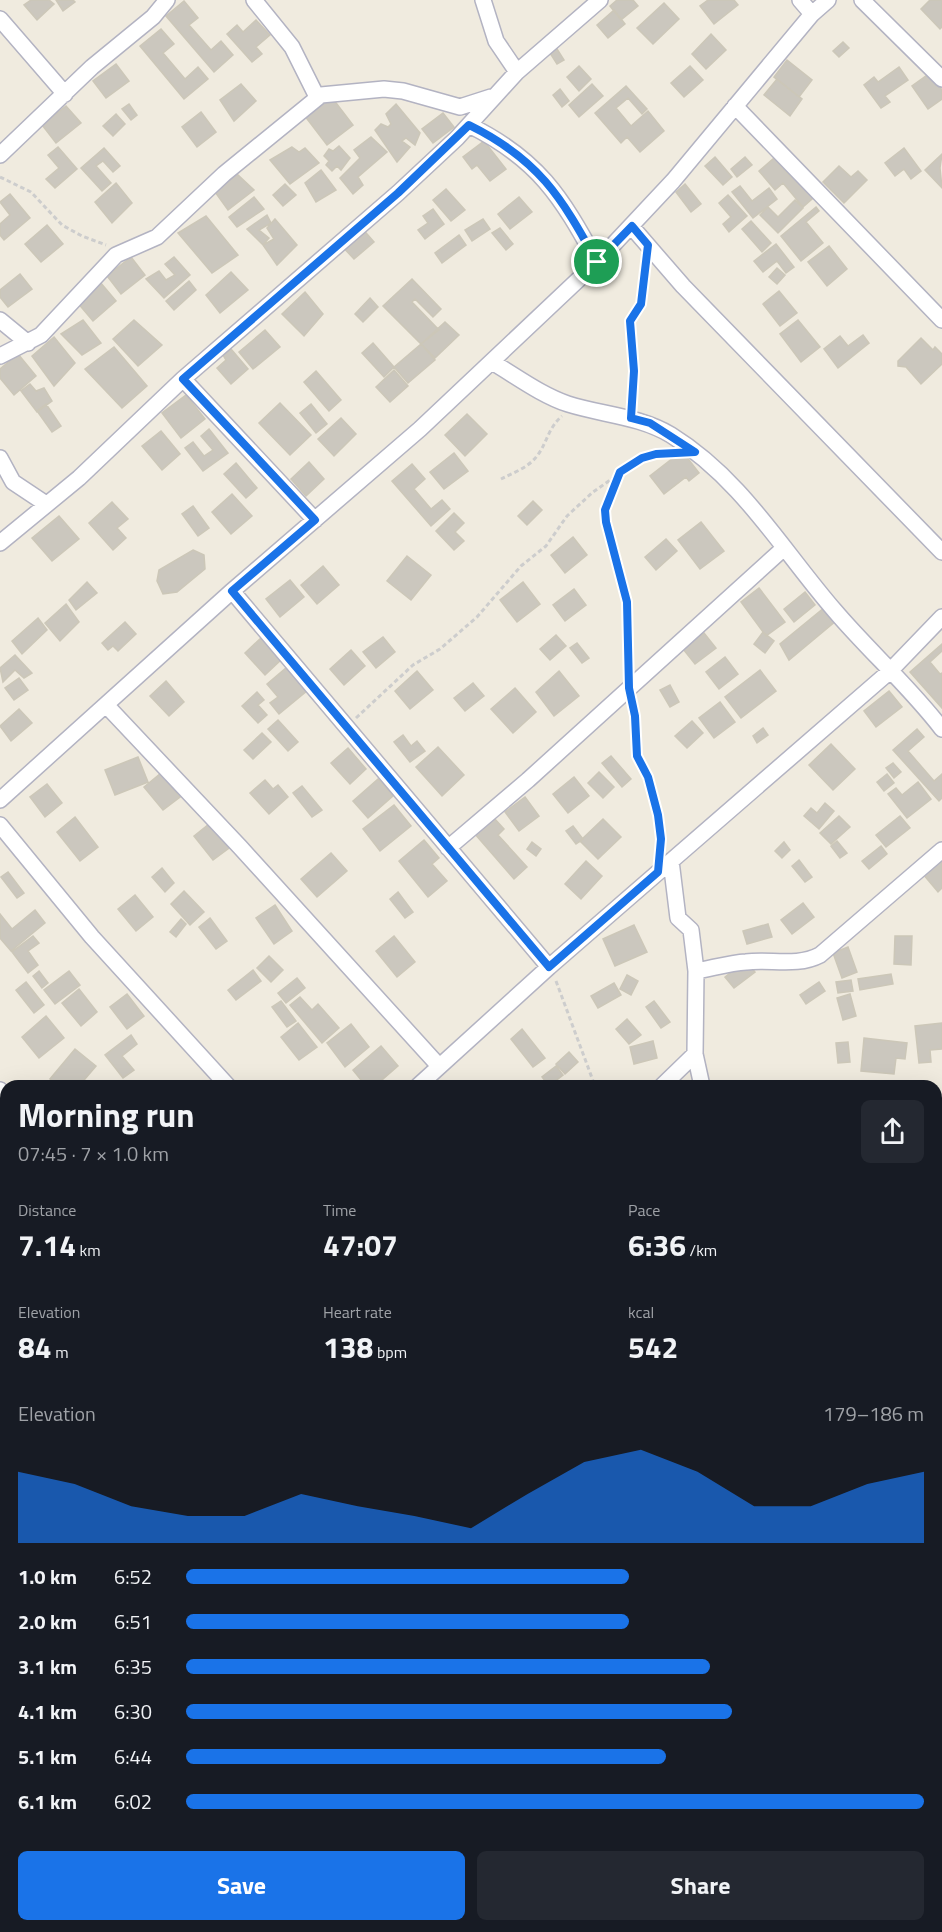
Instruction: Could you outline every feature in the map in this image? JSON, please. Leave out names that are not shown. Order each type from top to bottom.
[{"type":"street","points":[[4,147],[65,94],[92,67],[153,17],[167,0]]},
{"type":"street","points":[[254,0],[292,47],[317,97]]},
{"type":"street","points":[[483,0],[496,41],[517,72]]},
{"type":"street","points":[[0,543],[111,450],[183,379],[398,193],[469,125],[517,72],[600,0]]},
{"type":"street","points":[[800,0],[812,14]]},
{"type":"street","points":[[0,800],[232,591],[492,362],[597,262],[673,182],[812,14],[828,0]]},
{"type":"street","points":[[862,0],[942,79]]},
{"type":"street","points":[[0,19],[65,94]]},
{"type":"street","points":[[0,356],[28,343],[50,328],[116,255],[157,237],[196,199],[317,97],[330,92],[384,88],[460,107],[492,97]]},
{"type":"street","points":[[735,106],[942,320]]},
{"type":"street","points":[[469,125],[509,149],[547,181],[568,208],[597,262]]},
{"type":"street","points":[[632,226],[683,286],[942,552]]},
{"type":"street","points":[[0,320],[28,343]]},
{"type":"street","points":[[492,362],[558,400],[650,423],[695,452],[730,482],[889,672],[942,729]]},
{"type":"street","points":[[183,379],[315,520]]},
{"type":"street","points":[[0,458],[13,482],[46,504]]},
{"type":"street","points":[[448,848],[528,780],[784,548]]},
{"type":"street","points":[[232,591],[549,967]]},
{"type":"street","points":[[424,1080],[549,967],[889,672],[942,617]]},
{"type":"street","points":[[107,706],[240,847],[439,1066]]},
{"type":"street","points":[[0,825],[92,937],[223,1080]]},
{"type":"street","points":[[696,971],[747,962],[793,962],[812,959],[942,850]]},
{"type":"street","points":[[671,861],[678,918],[691,930],[696,971],[695,1054],[701,1080]]},
{"type":"street","points":[[668,1080],[695,1054]]},
{"type":"path","points":[[0,177],[31,192],[63,225],[82,236],[104,243],[116,255]]},
{"type":"path","points":[[631,418],[634,371],[630,321],[641,304],[648,245]]},
{"type":"path","points":[[501,479],[530,463],[538,455],[554,423],[575,406]]},
{"type":"path","points":[[346,727],[413,665],[459,633],[521,566],[546,546],[573,510],[620,472],[642,458],[656,454],[695,452]]},
{"type":"path","points":[[620,472],[605,510],[606,522],[627,602],[629,688],[635,716],[637,756],[648,777],[658,815],[661,839],[658,872]]},
{"type":"path","points":[[549,967],[565,1000],[573,1032],[593,1080]]},
{"type":"building","points":[[31,0],[49,0],[54,4],[37,20],[24,5]]},
{"type":"building","points":[[56,0],[73,0],[75,2],[63,11]]},
{"type":"building","points":[[617,0],[633,0],[638,6],[621,20],[610,6]]},
{"type":"building","points":[[708,0],[734,0],[738,5],[714,24],[700,6]]},
{"type":"building","points":[[930,0],[942,0],[942,27],[940,29],[921,9]]},
{"type":"building","points":[[184,1],[198,18],[189,25],[211,50],[221,41],[233,55],[214,72],[166,16]]},
{"type":"building","points":[[664,3],[679,19],[653,44],[637,28]]},
{"type":"building","points":[[614,10],[625,24],[608,38],[597,25]]},
{"type":"building","points":[[256,20],[270,35],[256,47],[262,54],[252,62],[227,34],[237,25],[243,32]]},
{"type":"building","points":[[161,29],[174,44],[163,53],[185,79],[198,67],[208,79],[184,99],[140,46]]},
{"type":"building","points":[[711,34],[726,50],[706,69],[692,54]]},
{"type":"building","points":[[843,42],[849,48],[839,57],[833,51]]},
{"type":"building","points":[[557,49],[564,60],[557,64],[550,53]]},
{"type":"building","points":[[787,60],[812,80],[799,97],[774,77]]},
{"type":"building","points":[[116,64],[129,81],[106,98],[93,81]]},
{"type":"building","points":[[579,66],[591,79],[579,91],[567,77]]},
{"type":"building","points":[[690,66],[703,80],[684,97],[671,83]]},
{"type":"building","points":[[899,67],[908,80],[885,96],[890,102],[881,108],[864,85],[874,77],[878,82]]},
{"type":"building","points":[[930,73],[942,90],[942,99],[928,109],[912,86]]},
{"type":"building","points":[[777,79],[802,99],[790,116],[764,95]]},
{"type":"building","points":[[241,84],[256,101],[234,121],[220,100]]},
{"type":"building","points":[[592,84],[603,96],[579,117],[569,105]]},
{"type":"building","points":[[626,86],[647,109],[642,114],[628,98],[616,108],[631,126],[648,111],[664,131],[640,152],[627,137],[621,143],[595,113]]},
{"type":"building","points":[[560,89],[569,101],[562,107],[553,95]]},
{"type":"building","points":[[330,95],[353,125],[327,145],[304,115]]},
{"type":"building","points":[[129,104],[137,115],[131,120],[122,109]]},
{"type":"building","points":[[396,104],[420,133],[415,145],[406,138],[402,141],[410,147],[397,162],[375,130],[381,124],[388,127],[391,124],[386,114]]},
{"type":"building","points":[[66,106],[81,123],[56,143],[42,125]]},
{"type":"building","points":[[201,112],[216,132],[197,147],[182,127]]},
{"type":"building","points":[[443,113],[454,127],[433,143],[422,129]]},
{"type":"building","points":[[116,114],[125,124],[113,136],[103,126]]},
{"type":"building","points":[[371,137],[387,152],[358,177],[363,185],[353,194],[340,178],[360,158],[354,150]]},
{"type":"building","points":[[484,141],[506,169],[490,181],[477,165],[472,169],[463,157]]},
{"type":"building","points":[[339,146],[350,158],[341,170],[337,166],[332,171],[326,165],[329,161],[324,156],[329,149],[333,151]]},
{"type":"building","points":[[58,147],[77,169],[55,188],[46,179],[59,168],[48,155]]},
{"type":"building","points":[[292,147],[299,152],[305,148],[319,163],[290,184],[270,160]]},
{"type":"building","points":[[104,148],[120,166],[113,172],[103,161],[96,166],[111,183],[102,191],[81,168]]},
{"type":"building","points":[[904,148],[921,171],[911,179],[904,169],[895,176],[885,163]]},
{"type":"building","points":[[942,154],[940,168],[942,188],[925,170]]},
{"type":"building","points":[[715,157],[732,177],[723,185],[705,166]]},
{"type":"building","points":[[745,157],[752,165],[737,177],[731,169]]},
{"type":"building","points":[[774,158],[791,177],[800,170],[819,193],[803,207],[783,183],[775,190],[759,171]]},
{"type":"building","points":[[839,166],[851,177],[858,171],[867,180],[844,203],[823,182]]},
{"type":"building","points":[[321,170],[336,190],[316,202],[305,183]]},
{"type":"building","points":[[237,174],[254,190],[228,210],[215,192]]},
{"type":"building","points":[[116,183],[132,203],[112,223],[95,202]]},
{"type":"building","points":[[285,184],[296,195],[283,206],[273,195]]},
{"type":"building","points":[[685,184],[701,204],[691,212],[676,192]]},
{"type":"building","points":[[740,186],[752,201],[769,188],[777,199],[753,218],[732,192]]},
{"type":"building","points":[[446,189],[465,210],[451,221],[433,200]]},
{"type":"building","points":[[10,194],[30,218],[4,240],[0,235],[0,224],[10,215],[0,202]]},
{"type":"building","points":[[728,195],[747,216],[729,232],[723,224],[731,217],[719,203]]},
{"type":"building","points":[[254,197],[264,209],[237,227],[229,217]]},
{"type":"building","points":[[519,197],[532,212],[510,229],[498,214]]},
{"type":"building","points":[[795,200],[803,208],[778,233],[760,215],[768,207],[778,217]]},
{"type":"building","points":[[816,207],[819,211],[806,222],[823,243],[801,261],[781,236]]},
{"type":"building","points":[[433,209],[444,224],[425,239],[418,230],[428,223],[423,216]]},
{"type":"building","points":[[267,215],[271,223],[259,230],[269,238],[263,245],[247,229]]},
{"type":"building","points":[[206,216],[238,255],[212,273],[178,233]]},
{"type":"building","points":[[275,219],[297,245],[277,265],[263,245],[274,239],[267,228]]},
{"type":"building","points":[[483,219],[490,229],[472,241],[465,230]]},
{"type":"building","points":[[751,221],[771,243],[762,252],[742,229]]},
{"type":"building","points":[[47,225],[63,244],[41,262],[25,244]]},
{"type":"building","points":[[360,226],[374,242],[354,259],[340,244]]},
{"type":"building","points":[[500,228],[513,244],[506,250],[492,233]]},
{"type":"building","points":[[459,235],[466,245],[442,263],[435,253]]},
{"type":"building","points":[[776,244],[794,267],[786,273],[777,261],[763,272],[754,261]]},
{"type":"building","points":[[829,246],[847,269],[827,286],[808,262]]},
{"type":"building","points":[[131,257],[145,275],[121,294],[107,276]]},
{"type":"building","points":[[174,257],[190,275],[164,298],[146,279],[159,271],[166,280],[175,275],[165,264]]},
{"type":"building","points":[[777,268],[785,275],[777,284],[769,277]]},
{"type":"building","points":[[231,272],[248,290],[220,313],[206,295]]},
{"type":"building","points":[[20,274],[32,289],[8,307],[0,297],[0,290]]},
{"type":"building","points":[[412,279],[441,309],[433,317],[415,299],[412,302],[439,330],[421,344],[383,306]]},
{"type":"building","points":[[189,281],[196,290],[174,310],[166,301]]},
{"type":"building","points":[[100,282],[116,301],[93,321],[77,302]]},
{"type":"building","points":[[779,291],[797,313],[780,326],[763,304]]},
{"type":"building","points":[[305,292],[323,314],[304,336],[282,314]]},
{"type":"building","points":[[370,298],[378,307],[363,322],[355,314]]},
{"type":"building","points":[[83,320],[101,343],[82,355],[61,334]]},
{"type":"building","points":[[134,320],[162,345],[138,366],[113,339]]},
{"type":"building","points":[[798,320],[820,347],[801,362],[780,334]]},
{"type":"building","points":[[445,322],[459,335],[435,358],[421,344]]},
{"type":"building","points":[[265,330],[280,347],[253,369],[239,352]]},
{"type":"building","points":[[863,335],[869,343],[838,368],[824,349],[840,336],[848,346]]},
{"type":"building","points":[[54,337],[75,363],[54,386],[32,356]]},
{"type":"building","points":[[921,338],[933,350],[935,347],[942,354],[942,364],[921,384],[906,367],[898,366],[898,361]]},
{"type":"building","points":[[373,343],[394,367],[384,377],[362,353]]},
{"type":"building","points":[[421,344],[435,360],[408,383],[394,367]]},
{"type":"building","points":[[114,347],[147,386],[122,408],[85,369]]},
{"type":"building","points":[[231,349],[248,369],[231,384],[217,368],[226,360],[223,355]]},
{"type":"building","points":[[18,354],[36,376],[14,395],[0,378],[0,369]]},
{"type":"building","points":[[394,370],[408,386],[390,402],[376,387]]},
{"type":"building","points":[[316,371],[341,400],[329,411],[304,382]]},
{"type":"building","points":[[30,384],[36,391],[44,388],[52,401],[37,412],[21,391]]},
{"type":"building","points":[[186,395],[205,419],[181,438],[162,413]]},
{"type":"building","points":[[280,403],[311,435],[290,455],[259,423]]},
{"type":"building","points":[[46,404],[61,426],[52,432],[37,411]]},
{"type":"building","points":[[311,404],[327,424],[316,433],[300,413]]},
{"type":"building","points":[[467,414],[487,434],[465,456],[445,435]]},
{"type":"building","points":[[341,418],[356,434],[334,456],[318,439]]},
{"type":"building","points":[[209,429],[228,453],[203,471],[185,448],[193,442],[204,456],[213,450],[201,436]]},
{"type":"building","points":[[161,431],[180,454],[162,470],[142,446]]},
{"type":"building","points":[[682,451],[699,473],[689,481],[686,477],[664,494],[650,476]]},
{"type":"building","points":[[454,453],[468,471],[444,489],[430,472]]},
{"type":"building","points":[[309,462],[324,479],[306,496],[291,479]]},
{"type":"building","points":[[236,463],[257,488],[246,498],[224,474]]},
{"type":"building","points":[[412,464],[425,479],[414,489],[431,509],[442,500],[450,509],[431,526],[392,481]]},
{"type":"building","points":[[232,494],[252,516],[231,534],[212,512]]},
{"type":"building","points":[[533,501],[542,510],[527,525],[518,516]]},
{"type":"building","points":[[112,502],[128,519],[117,528],[126,538],[113,550],[89,523]]},
{"type":"building","points":[[193,506],[209,528],[198,536],[182,514]]},
{"type":"building","points":[[454,513],[464,523],[455,532],[464,541],[454,550],[436,531]]},
{"type":"building","points":[[59,516],[79,539],[52,561],[32,538]]},
{"type":"building","points":[[701,522],[724,551],[700,569],[678,540]]},
{"type":"building","points":[[573,537],[587,555],[565,573],[551,555]]},
{"type":"building","points":[[666,539],[677,551],[656,570],[645,557]]},
{"type":"building","points":[[193,550],[204,555],[205,569],[177,592],[163,594],[157,581],[159,570]]},
{"type":"building","points":[[407,556],[431,575],[411,600],[387,581]]},
{"type":"building","points":[[323,566],[339,585],[317,604],[301,585]]},
{"type":"building","points":[[290,580],[304,597],[280,617],[266,599]]},
{"type":"building","points":[[87,582],[97,593],[76,610],[69,600]]},
{"type":"building","points":[[523,582],[540,604],[517,622],[500,600]]},
{"type":"building","points":[[759,588],[785,622],[766,636],[741,602]]},
{"type":"building","points":[[574,589],[586,605],[565,621],[553,605]]},
{"type":"building","points":[[805,592],[815,605],[794,622],[784,609]]},
{"type":"building","points":[[66,604],[79,622],[60,641],[45,623]]},
{"type":"building","points":[[825,607],[836,621],[789,660],[780,644]]},
{"type":"building","points":[[38,618],[47,630],[22,654],[12,641]]},
{"type":"building","points":[[125,622],[136,634],[118,651],[113,646],[108,650],[102,643]]},
{"type":"building","points":[[763,632],[774,641],[765,653],[754,644]]},
{"type":"building","points":[[704,633],[716,648],[695,664],[683,649]]},
{"type":"building","points":[[556,635],[566,646],[550,660],[540,649]]},
{"type":"building","points":[[262,637],[282,659],[265,675],[245,653]]},
{"type":"building","points":[[383,637],[395,652],[376,668],[363,652]]},
{"type":"building","points":[[577,643],[589,658],[582,663],[570,648]]},
{"type":"building","points":[[942,644],[942,651],[930,662],[940,674],[942,673],[942,708],[910,672]]},
{"type":"building","points":[[351,650],[365,666],[344,685],[330,669]]},
{"type":"building","points":[[15,655],[32,673],[24,678],[15,670],[3,682],[0,668]]},
{"type":"building","points":[[725,657],[738,674],[719,689],[706,672]]},
{"type":"building","points":[[287,667],[307,691],[279,714],[270,703],[278,697],[267,684]]},
{"type":"building","points":[[760,670],[776,691],[741,718],[725,697]]},
{"type":"building","points":[[417,671],[433,690],[410,709],[395,691]]},
{"type":"building","points":[[559,671],[579,696],[554,716],[536,692]]},
{"type":"building","points":[[19,678],[28,690],[14,700],[5,688]]},
{"type":"building","points":[[166,681],[184,702],[169,716],[150,696]]},
{"type":"building","points":[[473,683],[484,696],[465,711],[454,698]]},
{"type":"building","points":[[670,685],[679,702],[670,707],[660,690]]},
{"type":"building","points":[[515,688],[536,712],[513,733],[491,709]]},
{"type":"building","points":[[889,691],[902,707],[876,727],[864,711]]},
{"type":"building","points":[[257,692],[264,700],[258,705],[267,715],[258,723],[242,706]]},
{"type":"building","points":[[720,702],[735,722],[714,738],[699,718]]},
{"type":"building","points":[[19,709],[32,723],[11,741],[0,726]]},
{"type":"building","points":[[278,720],[298,742],[288,751],[268,729]]},
{"type":"building","points":[[692,721],[703,733],[687,748],[675,736]]},
{"type":"building","points":[[763,728],[768,735],[757,743],[753,736]]},
{"type":"building","points":[[917,729],[924,737],[908,751],[934,781],[942,774],[942,798],[939,801],[893,750]]},
{"type":"building","points":[[262,733],[271,742],[253,759],[244,750]]},
{"type":"building","points":[[403,735],[411,746],[417,741],[425,751],[410,762],[394,742]]},
{"type":"building","points":[[831,744],[855,769],[833,790],[809,765]]},
{"type":"building","points":[[438,747],[464,775],[442,796],[416,767]]},
{"type":"building","points":[[348,748],[366,769],[350,784],[331,763]]},
{"type":"building","points":[[611,756],[631,779],[622,787],[602,763]]},
{"type":"building","points":[[138,757],[148,782],[115,795],[105,770]]},
{"type":"building","points":[[893,763],[901,772],[894,778],[886,768]]},
{"type":"building","points":[[599,772],[614,787],[603,798],[588,783]]},
{"type":"building","points":[[161,773],[180,797],[163,810],[144,787]]},
{"type":"building","points":[[887,774],[894,783],[884,791],[877,782]]},
{"type":"building","points":[[574,777],[589,796],[568,813],[553,794]]},
{"type":"building","points":[[378,779],[393,796],[368,818],[353,801]]},
{"type":"building","points":[[265,780],[273,789],[278,785],[288,797],[269,814],[250,793]]},
{"type":"building","points":[[918,782],[931,799],[907,818],[888,794],[896,788],[902,795]]},
{"type":"building","points":[[47,784],[62,803],[45,817],[30,797]]},
{"type":"building","points":[[302,786],[322,810],[312,817],[293,793]]},
{"type":"building","points":[[525,797],[539,816],[519,831],[505,812]]},
{"type":"building","points":[[825,803],[834,811],[819,829],[804,816],[811,808],[817,813]]},
{"type":"building","points":[[394,805],[411,826],[380,851],[363,829]]},
{"type":"building","points":[[839,816],[850,827],[831,844],[820,833]]},
{"type":"building","points":[[900,816],[910,828],[886,847],[876,835]]},
{"type":"building","points":[[75,817],[98,847],[80,861],[57,832]]},
{"type":"building","points":[[494,818],[504,829],[498,835],[527,867],[514,879],[475,834]]},
{"type":"building","points":[[603,819],[621,837],[598,859],[580,841]]},
{"type":"building","points":[[209,824],[229,848],[213,860],[194,836]]},
{"type":"building","points":[[573,826],[583,839],[576,844],[566,831]]},
{"type":"building","points":[[424,840],[439,858],[432,864],[447,881],[428,897],[399,861]]},
{"type":"building","points":[[837,841],[847,853],[840,858],[831,846]]},
{"type":"building","points":[[532,842],[541,849],[536,856],[527,849]]},
{"type":"building","points":[[784,842],[790,850],[782,858],[775,851]]},
{"type":"building","points":[[881,846],[887,854],[869,869],[862,861]]},
{"type":"building","points":[[331,853],[347,871],[317,897],[301,879]]},
{"type":"building","points":[[942,858],[942,888],[938,892],[923,874]]},
{"type":"building","points":[[799,860],[812,877],[805,882],[792,866]]},
{"type":"building","points":[[586,861],[602,876],[581,899],[565,884]]},
{"type":"building","points":[[162,868],[174,883],[165,892],[152,877]]},
{"type":"building","points":[[8,872],[24,893],[17,898],[1,877]]},
{"type":"building","points":[[184,891],[204,912],[190,925],[171,904]]},
{"type":"building","points":[[398,892],[413,912],[405,918],[390,899]]},
{"type":"building","points":[[135,895],[153,917],[136,931],[118,909]]},
{"type":"building","points":[[803,903],[814,917],[792,934],[781,920]]},
{"type":"building","points":[[275,905],[292,931],[274,944],[256,918]]},
{"type":"building","points":[[35,910],[45,923],[11,951],[0,938],[0,914],[12,929]]},
{"type":"building","points":[[210,918],[227,941],[216,949],[199,927]]},
{"type":"building","points":[[181,919],[186,924],[176,937],[170,932]]},
{"type":"building","points":[[768,924],[772,937],[747,944],[743,931]]},
{"type":"building","points":[[634,925],[647,952],[615,966],[603,939]]},
{"type":"building","points":[[33,936],[39,943],[28,951],[38,965],[28,973],[12,952]]},
{"type":"building","points":[[394,936],[415,962],[397,977],[376,951]]},
{"type":"building","points":[[895,936],[912,936],[911,965],[894,964]]},
{"type":"building","points":[[848,947],[857,972],[842,978],[833,953]]},
{"type":"building","points":[[269,956],[283,970],[271,982],[257,968]]},
{"type":"building","points":[[746,960],[755,972],[734,988],[725,977]]},
{"type":"building","points":[[253,970],[261,981],[236,1000],[228,990]]},
{"type":"building","points":[[39,971],[48,983],[42,988],[33,976]]},
{"type":"building","points":[[69,971],[80,985],[55,1004],[44,990]]},
{"type":"building","points":[[891,974],[893,984],[860,990],[858,979]]},
{"type":"building","points":[[627,975],[638,981],[631,995],[620,989]]},
{"type":"building","points":[[297,978],[305,988],[286,1003],[278,993]]},
{"type":"building","points":[[851,980],[853,991],[838,993],[836,982]]},
{"type":"building","points":[[26,982],[44,1005],[34,1013],[16,990]]},
{"type":"building","points":[[819,982],[825,991],[806,1004],[800,995]]},
{"type":"building","points":[[614,983],[621,995],[598,1008],[591,996]]},
{"type":"building","points":[[79,989],[97,1012],[81,1026],[62,1003]]},
{"type":"building","points":[[127,994],[144,1016],[127,1029],[110,1007]]},
{"type":"building","points":[[850,994],[856,1016],[843,1020],[837,998]]},
{"type":"building","points":[[300,997],[312,1010],[318,1004],[339,1028],[322,1043],[290,1005]]},
{"type":"building","points":[[281,1001],[296,1021],[287,1027],[272,1007]]},
{"type":"building","points":[[654,1001],[670,1022],[661,1028],[646,1007]]},
{"type":"building","points":[[46,1016],[64,1038],[39,1058],[22,1037]]},
{"type":"building","points":[[627,1019],[641,1035],[629,1044],[616,1029]]},
{"type":"building","points":[[298,1023],[317,1047],[299,1060],[281,1037]]},
{"type":"building","points":[[942,1023],[942,1049],[930,1050],[931,1062],[919,1063],[915,1026]]},
{"type":"building","points":[[351,1024],[369,1047],[345,1067],[327,1043]]},
{"type":"building","points":[[522,1029],[545,1058],[533,1067],[511,1039]]},
{"type":"building","points":[[131,1035],[137,1044],[122,1056],[134,1070],[123,1078],[105,1055]]},
{"type":"building","points":[[864,1038],[907,1043],[905,1059],[896,1058],[894,1074],[861,1071]]},
{"type":"building","points":[[653,1041],[657,1058],[634,1064],[630,1047]]},
{"type":"building","points":[[848,1042],[850,1062],[838,1063],[836,1043]]},
{"type":"building","points":[[381,1046],[398,1066],[382,1080],[361,1080],[353,1070]]},
{"type":"building","points":[[75,1049],[96,1066],[84,1080],[50,1079]]},
{"type":"building","points":[[569,1052],[578,1062],[565,1074],[556,1064]]},
{"type":"building","points":[[556,1066],[563,1075],[557,1080],[544,1080],[542,1077]]},
{"type":"route","points":[[469,125],[509,149],[547,181],[568,208],[597,262],[632,226],[648,245],[642,300],[630,321],[634,371],[631,418],[650,423],[695,452],[656,454],[633,462],[620,472],[605,510],[606,522],[627,602],[629,688],[635,716],[637,756],[648,777],[658,815],[661,839],[658,872],[549,967],[232,591],[315,520],[183,379],[398,193],[469,125]]}]
